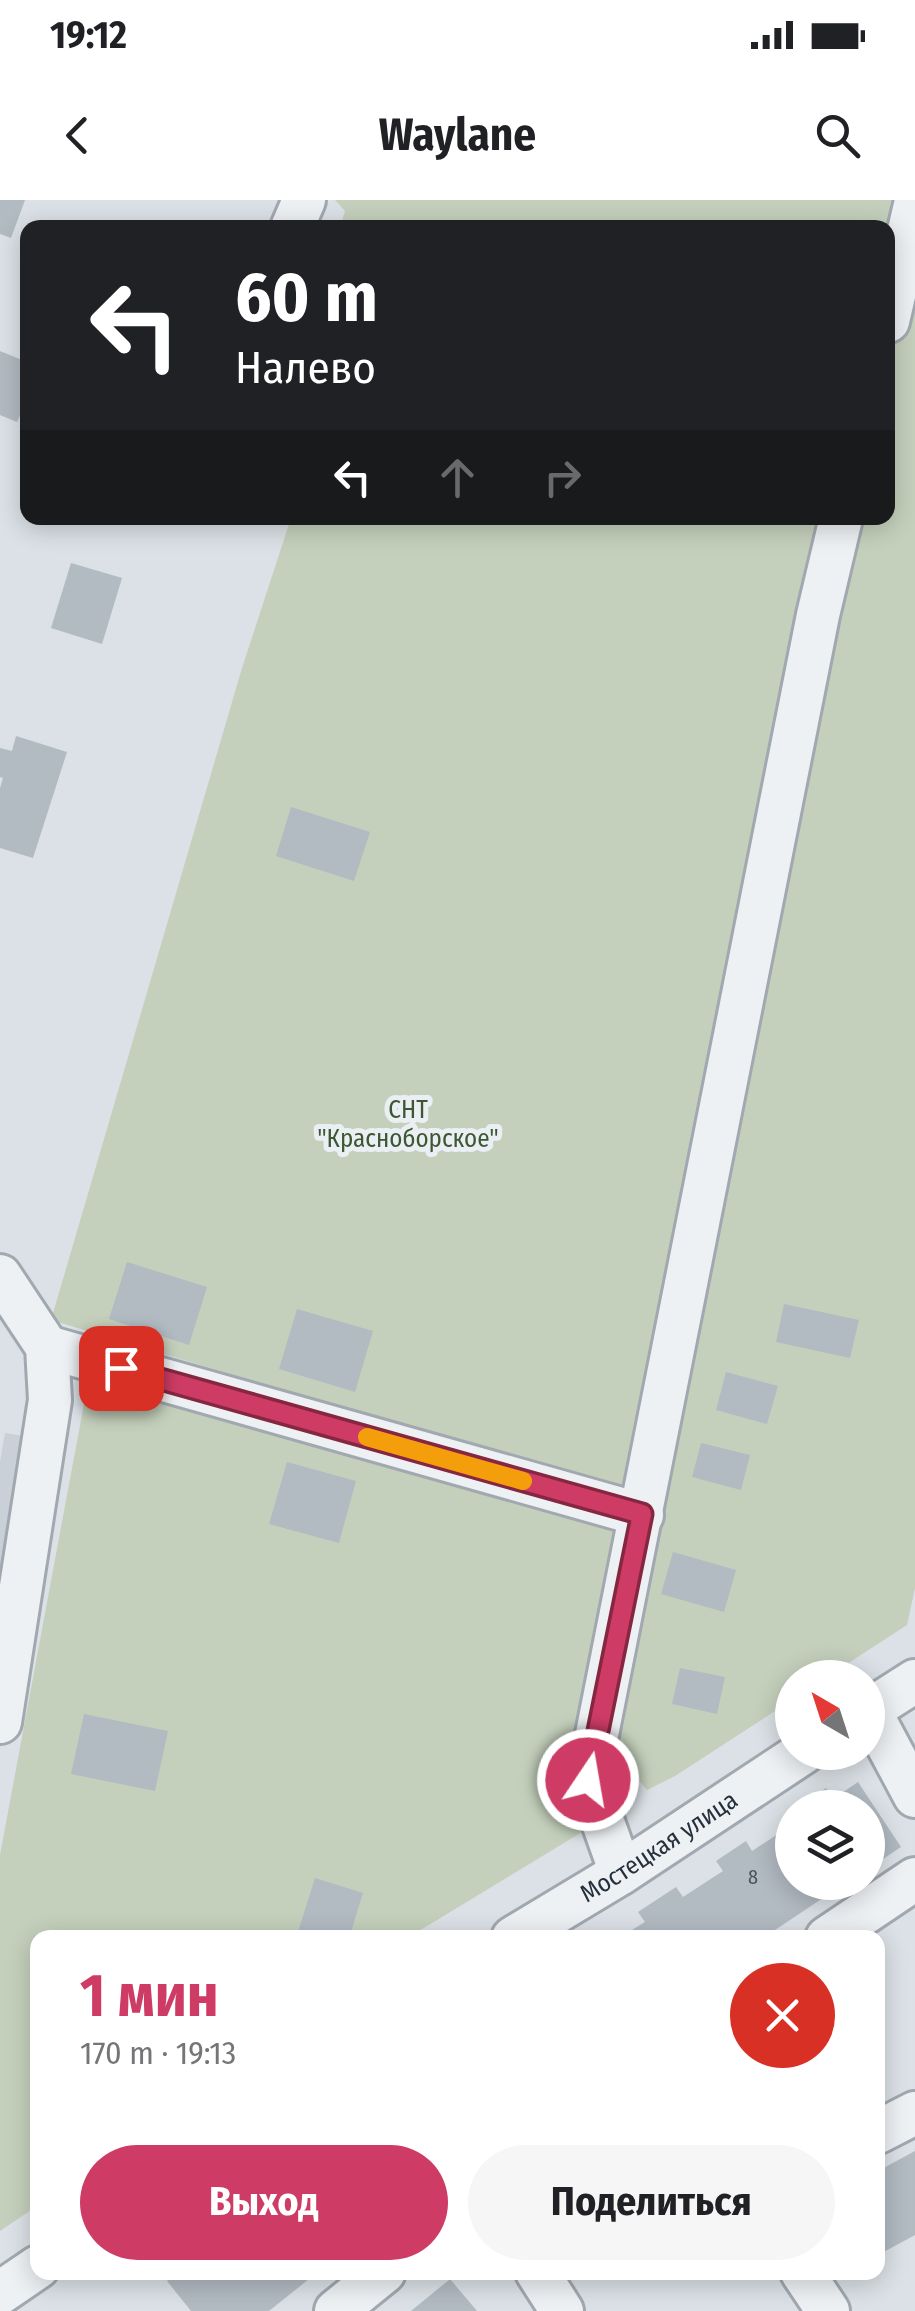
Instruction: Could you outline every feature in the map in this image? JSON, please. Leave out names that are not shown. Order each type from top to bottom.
[{"type":"street","points":[[895,291],[915,205]]},
{"type":"street","points":[[621,1873],[588,1780],[818,615],[839,525]]},
{"type":"street","points":[[0,1276],[47,1348],[50,1400],[0,1722]]},
{"type":"street","points":[[47,1348],[642,1514]]},
{"type":"street","points":[[885,1700],[915,1681]]},
{"type":"street","points":[[885,1741],[915,1796]]},
{"type":"street","name":"Мостецкая улица","points":[[542,1930],[567,1923],[621,1873],[777,1770]]},
{"type":"street","points":[[839,1930],[915,1879]]},
{"type":"street","points":[[885,2129],[915,2114]]},
{"type":"street","points":[[0,2293],[30,2272]]},
{"type":"street","points":[[336,2311],[374,2280]]},
{"type":"street","points":[[542,2280],[562,2311]]},
{"type":"street","points":[[807,2280],[828,2311]]},
{"type":"shaded area","points":[[5,1433],[35,1438],[0,1655],[0,1462]]},
{"type":"green space","points":[[335,200],[894,200],[890,220],[342,220],[345,211]]},
{"type":"green space","points":[[915,254],[915,1588],[907,1625],[853,1660],[775,1660],[775,1711],[647,1790],[612,1748],[855,525],[895,525],[895,345]]},
{"type":"green space","name":"СНТ \"Красноборское\"","points":[[289,525],[827,525],[626,1493],[51,1320],[242,668]]},
{"type":"green space","points":[[89,1377],[620,1522],[585,1729],[582,1832],[421,1930],[30,1930],[30,2211],[0,2231],[0,1855]]},
{"type":"building","points":[[0,200],[25,200],[11,238],[0,234]]},
{"type":"building","points":[[0,351],[20,359],[17,422],[0,415]]},
{"type":"building","points":[[71,563],[122,578],[102,644],[51,628]]},
{"type":"building","points":[[16,736],[67,752],[33,858],[0,848],[0,748],[12,751]]},
{"type":"building","points":[[291,807],[370,832],[354,881],[276,856]]},
{"type":"building","points":[[127,1262],[207,1287],[189,1345],[109,1319]]},
{"type":"building","points":[[784,1304],[859,1320],[850,1358],[776,1342]]},
{"type":"building","points":[[297,1309],[373,1331],[355,1392],[279,1369]]},
{"type":"building","points":[[726,1372],[778,1386],[767,1424],[716,1410]]},
{"type":"building","points":[[701,1443],[750,1455],[741,1490],[692,1477]]},
{"type":"building","points":[[287,1462],[356,1481],[339,1543],[269,1524]]},
{"type":"building","points":[[673,1552],[736,1570],[724,1612],[661,1594]]},
{"type":"building","points":[[680,1668],[725,1677],[717,1714],[672,1704]]},
{"type":"building","points":[[84,1714],[168,1731],[155,1791],[71,1774]]},
{"type":"building","points":[[858,1782],[863,1790],[846,1790]]},
{"type":"building","points":[[885,1823],[901,1847],[885,1858]]},
{"type":"building","points":[[775,1836],[775,1900],[820,1900],[775,1930],[632,1930],[645,1922],[638,1912],[676,1887],[683,1897],[723,1871],[716,1861],[746,1841],[752,1851]]},
{"type":"building","points":[[315,1878],[363,1893],[351,1930],[299,1930]]},
{"type":"building","points":[[915,2151],[915,2235],[885,2251],[885,2167]]},
{"type":"building","points":[[308,2280],[269,2311],[191,2311],[167,2281]]},
{"type":"building","points":[[451,2280],[477,2311],[411,2311]]},
{"type":"slow traffic","points":[[367,1437],[523,1481]]},
{"type":"route","points":[[121,1368],[642,1514],[588,1780]]}]
